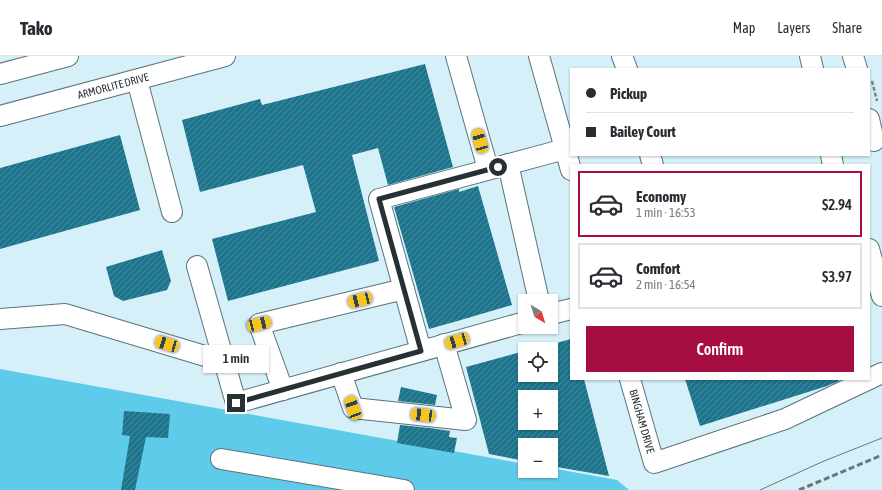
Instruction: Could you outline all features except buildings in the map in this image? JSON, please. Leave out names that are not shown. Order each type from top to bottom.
[{"type":"street","points":[[0,74],[68,56]]},
{"type":"street","name":"ARMORLITE DRIVE","points":[[0,116],[225,56]]},
{"type":"street","points":[[456,56],[488,169]]},
{"type":"street","points":[[539,56],[565,126],[565,148],[570,166]]},
{"type":"street","points":[[622,56],[626,68]]},
{"type":"street","points":[[810,56],[813,68]]},
{"type":"street","points":[[853,56],[861,68]]},
{"type":"street","points":[[136,80],[172,212]]},
{"type":"street","points":[[874,112],[874,141]]},
{"type":"street","points":[[421,351],[379,199],[565,148]]},
{"type":"street","points":[[508,164],[537,294]]},
{"type":"street","points":[[870,253],[882,296]]},
{"type":"street","points":[[197,266],[236,403],[518,324]]},
{"type":"street","points":[[282,390],[259,324],[404,289]]},
{"type":"street","points":[[558,312],[570,309]]},
{"type":"street","points":[[0,319],[66,314],[225,362]]},
{"type":"street","points":[[341,374],[353,408],[466,420],[444,344]]},
{"type":"street","name":"BINGHAM DRIVE","points":[[870,379],[882,373]]},
{"type":"street","name":"BINGHAM DRIVE","points":[[630,380],[654,463],[785,419],[867,380]]},
{"type":"street","points":[[221,459],[404,490]]},
{"type":"path","points":[[870,96],[874,112]]},
{"type":"shaded area","points":[[0,369],[518,463],[518,478],[558,478],[558,469],[617,480],[629,490],[0,490]]},
{"type":"tram line","points":[[760,490],[824,461],[882,438]]},
{"type":"railway","points":[[799,490],[882,455]]},
{"type":"route","points":[[236,403],[421,351],[379,199],[498,167]]}]
